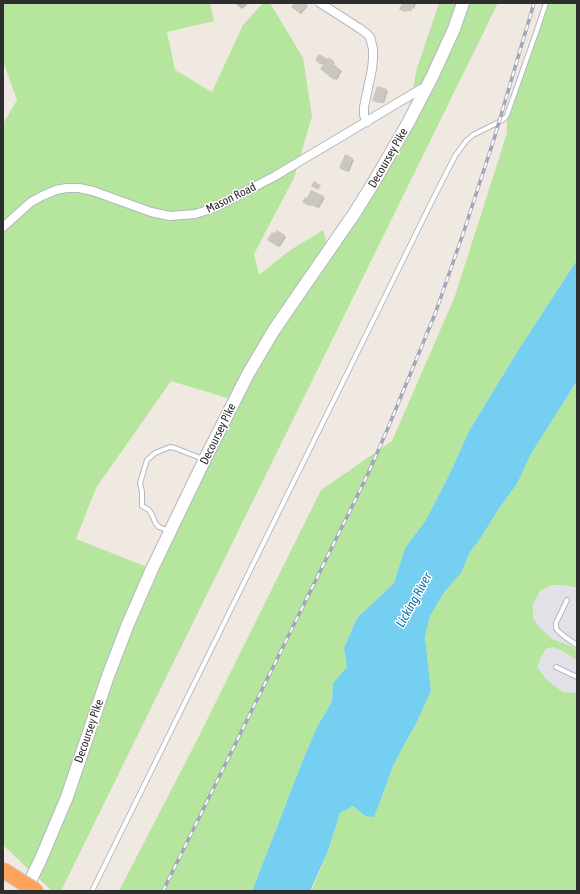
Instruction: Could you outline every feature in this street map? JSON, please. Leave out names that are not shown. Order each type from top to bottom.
[{"type":"highway","points":[[3,870],[36,891]]},
{"type":"main road","name":"Decoursey Pike","points":[[25,891],[52,835],[128,624],[152,569],[205,459],[248,374],[274,330],[354,214],[408,123],[427,88],[454,29],[463,3]]},
{"type":"street","points":[[320,3],[366,32],[370,38],[373,49],[373,59],[364,106],[364,115],[367,122]]},
{"type":"street","name":"Mason Road","points":[[3,227],[31,202],[56,190],[66,188],[79,188],[93,191],[151,212],[170,216],[195,214],[222,204],[275,176],[421,89],[427,88]]},
{"type":"lane","points":[[92,891],[455,156],[466,141],[473,135],[499,122],[507,115],[546,3]]},
{"type":"lane","points":[[170,531],[159,527],[148,510],[142,506],[142,492],[140,483],[147,460],[155,452],[170,447],[205,459]]},
{"type":"lane","points":[[567,600],[556,623],[556,628],[565,637],[577,645]]},
{"type":"lane","points":[[556,667],[577,677]]},
{"type":"shaded area","points":[[551,585],[564,585],[577,588],[577,650],[552,639],[538,627],[533,618],[533,604],[540,591]]},
{"type":"shaded area","points":[[552,647],[561,650],[577,660],[577,693],[563,692],[547,680],[537,667],[546,649]]},
{"type":"green space","points":[[3,3],[210,3],[214,21],[167,32],[175,70],[212,92],[243,25],[263,3],[270,3],[303,58],[312,116],[294,178],[254,254],[259,275],[289,251],[323,230],[329,251],[406,126],[417,68],[439,3],[498,3],[61,891],[52,891],[3,845],[3,124],[17,100],[3,61]],"holes":[[[171,381],[234,400],[152,569],[76,539],[96,488]]]},
{"type":"green space","points":[[546,3],[577,3],[577,260],[519,349],[469,431],[426,520],[405,548],[394,583],[357,618],[344,648],[347,667],[333,683],[332,701],[317,727],[303,760],[252,891],[119,891],[196,742],[321,490],[392,441],[455,296],[507,133],[507,115]]},
{"type":"green space","points":[[577,381],[577,588],[564,585],[551,585],[540,591],[533,604],[533,618],[539,627],[552,639],[577,650],[577,660],[561,650],[552,647],[546,649],[537,667],[547,680],[563,692],[577,693],[577,891],[310,891],[328,851],[340,813],[353,806],[365,816],[374,816],[393,766],[416,724],[431,691],[425,637],[430,616],[445,591],[461,573],[470,552],[517,484],[531,454]]},
{"type":"water","name":"Licking River","points":[[577,260],[577,381],[531,454],[517,484],[470,552],[461,573],[445,591],[430,616],[425,637],[431,691],[416,724],[393,766],[374,817],[365,816],[353,806],[340,813],[328,851],[310,891],[252,891],[303,760],[317,727],[332,701],[333,683],[347,667],[344,648],[357,618],[394,583],[405,548],[426,520],[469,431],[519,349]]},
{"type":"building","points":[[295,3],[305,3],[307,5],[299,13],[291,7]]},
{"type":"building","points":[[402,3],[414,3],[412,9],[410,8],[409,11],[406,10],[405,12],[399,10]]},
{"type":"building","points":[[319,54],[326,58],[321,65],[315,60]]},
{"type":"building","points":[[328,57],[334,61],[332,63],[341,70],[334,80],[320,69]]},
{"type":"building","points":[[377,86],[387,89],[382,103],[372,101]]},
{"type":"building","points":[[345,154],[353,158],[347,172],[339,168]]},
{"type":"building","points":[[314,181],[321,185],[318,190],[311,186]]},
{"type":"building","points":[[311,190],[324,196],[317,208],[302,202],[305,197],[307,198]]},
{"type":"building","points":[[277,230],[285,235],[278,247],[267,240],[272,232],[275,233]]},
{"type":"railway","points":[[163,891],[367,476],[388,428],[435,314],[464,231],[494,139],[534,3]]}]
